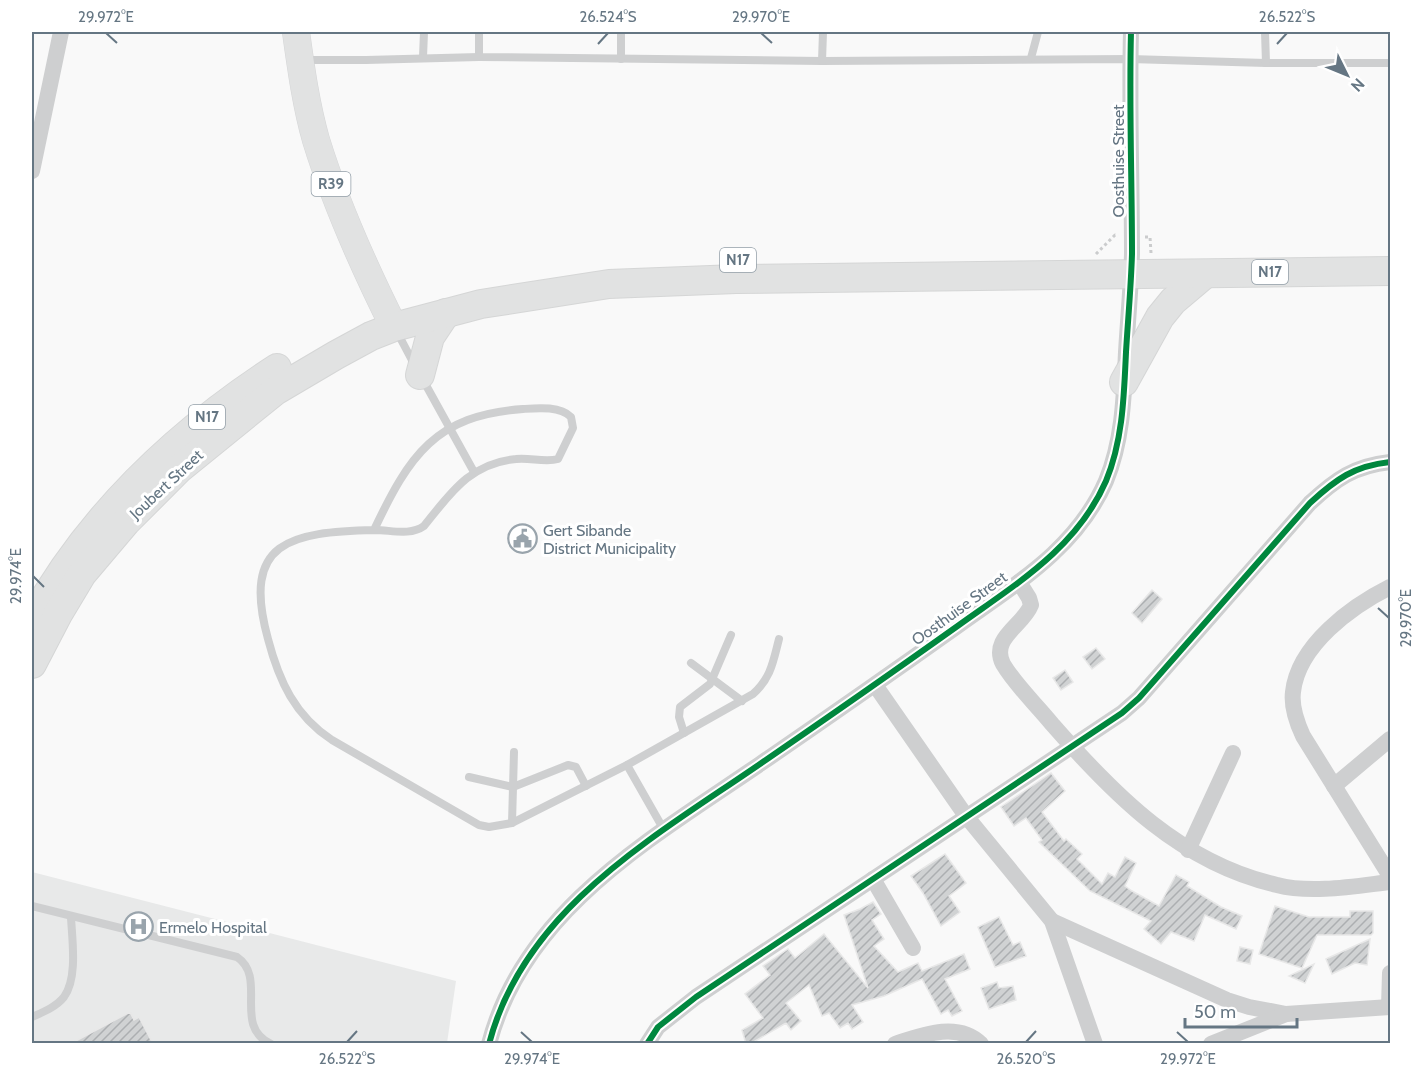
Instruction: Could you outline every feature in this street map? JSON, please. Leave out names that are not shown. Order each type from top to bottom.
[{"type":"highway","name":"N17","points":[[390,319],[446,313],[481,304],[609,284],[736,279],[865,279],[1131,264],[1390,256]]},
{"type":"highway","name":"N17","points":[[390,319],[491,284],[607,265],[714,260],[820,260],[1131,264],[1205,274],[1390,271]]},
{"type":"highway","points":[[1124,382],[1160,317],[1173,301],[1205,274]]},
{"type":"highway","points":[[420,375],[430,337],[446,313]]},
{"type":"highway","name":"Joubert Street","points":[[32,620],[88,534],[132,484],[181,439],[242,391],[335,333],[390,319]]},
{"type":"highway","name":"Joubert Street","points":[[32,664],[82,574],[126,522],[180,468],[275,391],[371,336],[390,319]]},
{"type":"main road","name":"R39","points":[[296,32],[305,96],[333,191],[390,319]]},
{"type":"street","points":[[32,171],[61,32]]},
{"type":"street","name":"Oosthuise Street","points":[[489,1044],[494,1023],[519,971],[544,935],[571,905],[601,878],[664,830],[874,685],[1046,562],[1063,546],[1094,505],[1113,463],[1121,425],[1131,264],[1131,32]]},
{"type":"street","points":[[647,1044],[658,1027],[687,1003],[1122,713],[1139,698],[1302,512],[1325,490],[1337,480],[1364,466],[1390,462]]},
{"type":"street","points":[[1019,582],[1029,598],[1031,608],[1003,641],[999,658],[1007,672],[1071,746],[1150,821],[1188,850],[1249,877],[1280,886],[1345,887],[1390,882]]},
{"type":"street","points":[[1390,587],[1369,598],[1329,630],[1306,658],[1299,671],[1293,692],[1297,723],[1390,876]]},
{"type":"street","points":[[874,685],[966,816],[1052,921],[1095,1044]]},
{"type":"street","points":[[1334,786],[1390,739]]},
{"type":"street","points":[[1188,850],[1233,753]]},
{"type":"street","points":[[873,879],[913,948]]},
{"type":"street","points":[[1052,921],[1227,1000],[1286,1014],[1390,1007],[1390,973]]},
{"type":"street","points":[[1211,1044],[1286,1014]]},
{"type":"street","points":[[896,1044],[941,1031],[970,1035],[981,1044]]},
{"type":"lane","points":[[423,57],[424,32]]},
{"type":"lane","points":[[479,32],[479,57]]},
{"type":"lane","points":[[621,32],[621,59]]},
{"type":"lane","points":[[822,61],[823,32]]},
{"type":"lane","points":[[1031,58],[1038,32]]},
{"type":"lane","points":[[1265,32],[1266,63]]},
{"type":"lane","points":[[300,60],[423,57],[822,61],[1031,58],[1390,63]]},
{"type":"lane","points":[[390,319],[474,472]]},
{"type":"lane","points":[[374,530],[397,483],[412,461],[431,441],[451,428],[479,416],[514,410],[556,410],[572,417],[573,428],[557,459],[513,459],[474,472],[447,495],[419,530],[374,530],[304,536],[281,547],[266,564],[261,579],[260,601],[271,651],[286,689],[298,710],[319,732],[467,820],[489,827],[512,823],[586,786],[753,694],[766,681],[779,639]]},
{"type":"lane","points":[[684,733],[679,717],[680,707],[710,684],[731,635]]},
{"type":"lane","points":[[691,663],[742,701]]},
{"type":"lane","points":[[512,823],[514,752]]},
{"type":"lane","points":[[469,777],[513,787],[568,765],[576,767],[586,786]]},
{"type":"lane","points":[[627,765],[664,830]]},
{"type":"lane","points":[[32,906],[237,957],[243,961],[249,973],[251,1018],[255,1031],[257,1036],[271,1044]]},
{"type":"lane","points":[[32,1017],[53,1006],[64,996],[69,986],[72,974],[71,916]]},
{"type":"shaded area","name":"Ermelo Hospital","points":[[32,872],[456,981],[447,1043],[32,1043]]},
{"type":"building","points":[[1152,590],[1162,599],[1142,623],[1132,613]]},
{"type":"building","points":[[1096,648],[1105,659],[1092,669],[1083,657]]},
{"type":"building","points":[[1065,670],[1073,682],[1061,690],[1053,678]]},
{"type":"building","points":[[1051,773],[1065,791],[1042,812],[1064,841],[1066,839],[1082,854],[1077,859],[1102,884],[1108,873],[1115,877],[1125,857],[1136,863],[1125,886],[1132,891],[1159,906],[1176,875],[1189,882],[1187,886],[1221,907],[1242,916],[1236,929],[1205,915],[1194,941],[1171,932],[1161,944],[1144,929],[1151,921],[1090,891],[1039,842],[1042,840],[1026,818],[1014,826],[1001,807]]},
{"type":"building","points":[[945,854],[966,883],[949,896],[960,912],[941,926],[911,876]]},
{"type":"building","points":[[873,902],[881,914],[872,920],[884,939],[874,946],[898,972],[918,963],[922,971],[964,954],[970,969],[945,979],[962,1011],[952,1016],[948,1010],[941,1014],[922,979],[884,996],[852,1005],[863,1022],[852,1029],[848,1023],[840,1028],[829,1013],[822,1016],[809,985],[786,1003],[801,1021],[791,1030],[786,1023],[750,1044],[746,1044],[742,1030],[763,1018],[745,994],[770,975],[763,966],[788,949],[795,958],[824,934],[868,988],[844,915]]},
{"type":"building","points":[[1275,906],[1309,917],[1350,917],[1350,911],[1373,911],[1373,933],[1371,935],[1317,935],[1302,968],[1259,954]]},
{"type":"building","points":[[999,917],[1013,945],[1020,942],[1026,956],[995,967],[978,927]]},
{"type":"building","points":[[1370,939],[1367,965],[1355,963],[1332,974],[1326,959]]},
{"type":"building","points":[[1240,947],[1253,950],[1250,964],[1237,961]]},
{"type":"building","points":[[1314,964],[1305,983],[1289,976]]},
{"type":"building","points":[[997,982],[999,988],[1013,986],[1016,1000],[989,1009],[981,988]]},
{"type":"building","points":[[130,1012],[134,1020],[139,1017],[153,1044],[70,1044]]},
{"type":"cycle path","points":[[489,1044],[506,996],[531,954],[562,915],[598,881],[637,849],[1002,595],[1062,545],[1094,505],[1112,465],[1123,401],[1132,254],[1131,32]]},
{"type":"cycle path","points":[[647,1044],[658,1027],[696,997],[1122,713],[1139,698],[1310,503],[1346,475],[1366,467],[1390,462]]},
{"type":"place","name":"Gert Sibande District Municipality","points":[[522,539]]},
{"type":"place","name":"Ermelo Hospital","points":[[138,927]]}]
